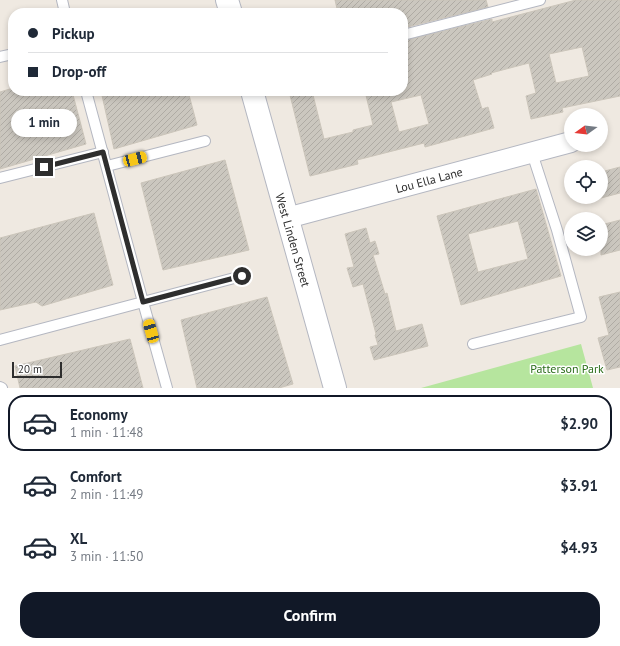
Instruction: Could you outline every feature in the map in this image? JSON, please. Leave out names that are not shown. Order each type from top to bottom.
[{"type":"street","name":"West Linden Street","points":[[253,96],[286,218],[335,388]]},
{"type":"street","name":"Lou Ella Lane","points":[[286,218],[564,144]]},
{"type":"lane","points":[[408,35],[540,0]]},
{"type":"lane","points":[[87,96],[167,388]]},
{"type":"lane","points":[[107,166],[205,141]]},
{"type":"lane","points":[[0,178],[103,152]]},
{"type":"lane","points":[[473,344],[581,317],[557,230],[532,153]]},
{"type":"lane","points":[[0,340],[242,276]]},
{"type":"green space","name":"Patterson Park","points":[[581,344],[593,388],[421,388]]},
{"type":"building","points":[[335,0],[486,0],[488,7],[408,27],[408,8],[337,8]]},
{"type":"building","points":[[576,0],[620,0],[620,96],[562,108],[563,112],[531,119],[526,96],[536,93],[529,63],[491,73],[492,74],[473,80],[482,109],[488,107],[494,128],[425,147],[424,143],[357,160],[358,164],[310,176],[290,96],[313,96],[324,139],[353,132],[353,130],[373,125],[366,96],[408,96],[408,40],[492,19],[492,22]],"holes":[[[582,47],[589,76],[556,83],[549,54]],[[421,95],[429,124],[399,132],[391,102]]]},
{"type":"building","points":[[8,90],[8,96],[73,96],[86,144],[0,169],[0,92]]},
{"type":"building","points":[[102,96],[189,96],[197,125],[114,149]]},
{"type":"building","points":[[225,160],[249,250],[163,270],[141,183]]},
{"type":"building","points":[[620,167],[620,193],[608,196],[608,170]]},
{"type":"building","points":[[536,189],[561,276],[461,305],[437,216]],"holes":[[[518,221],[528,259],[478,272],[468,234]]]},
{"type":"building","points":[[94,213],[113,285],[42,306],[36,302],[0,310],[0,238]]},
{"type":"building","points":[[620,220],[620,250],[608,253],[608,223]]},
{"type":"building","points":[[366,228],[370,243],[375,241],[379,254],[373,255],[385,294],[387,293],[396,331],[422,324],[428,346],[374,360],[370,347],[378,345],[363,284],[353,287],[347,268],[354,267],[345,234]]},
{"type":"building","points":[[620,292],[620,367],[607,370],[598,338],[609,335],[599,297]]},
{"type":"building","points":[[267,297],[293,384],[279,388],[197,388],[181,320]]},
{"type":"building","points":[[130,339],[143,388],[20,388],[15,366]]},
{"type":"route","points":[[44,167],[103,152],[143,302],[242,276]]}]
